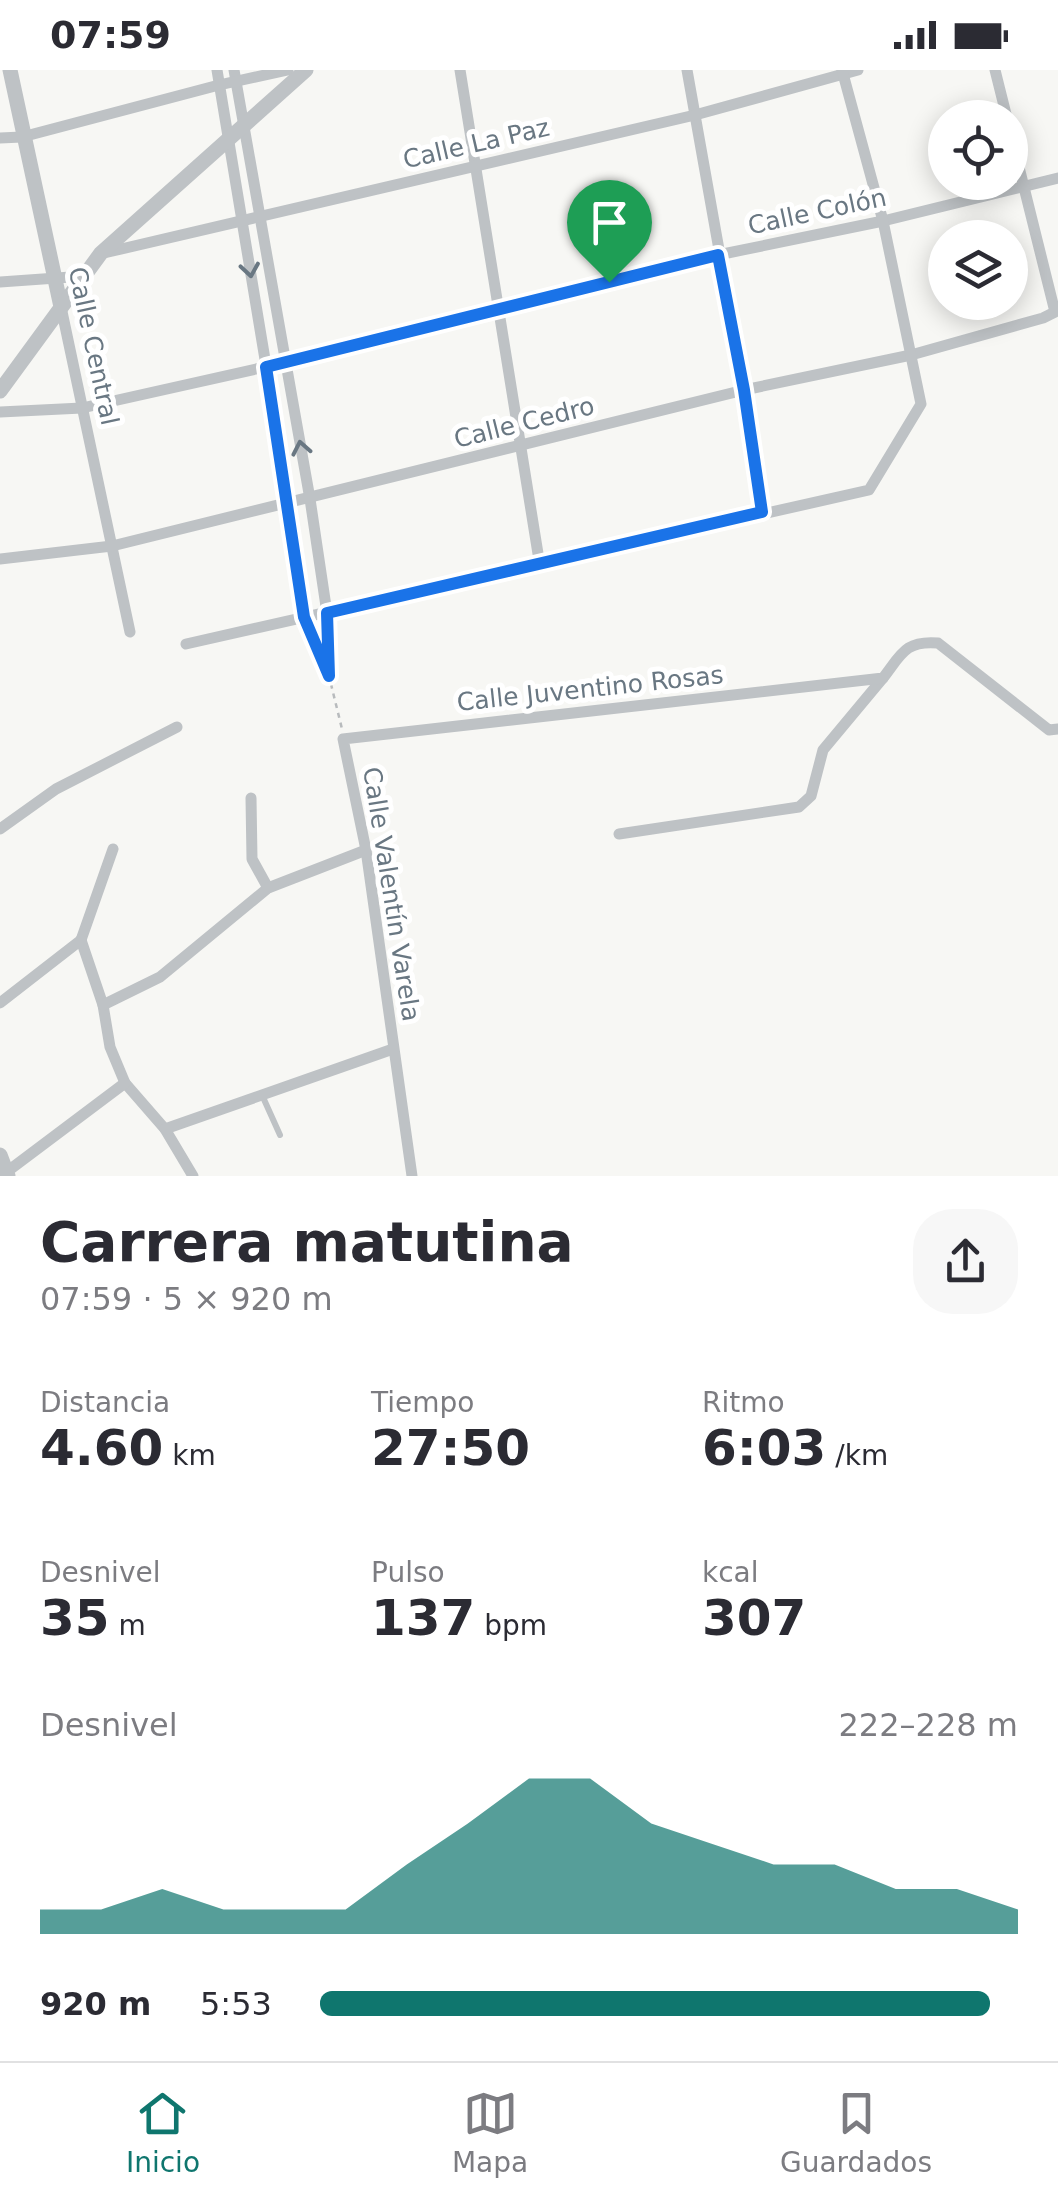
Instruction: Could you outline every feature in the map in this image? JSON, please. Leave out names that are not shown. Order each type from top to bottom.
[{"type":"street","name":"Calle Central","points":[[10,70],[130,632]]},
{"type":"street","points":[[217,70],[304,617]]},
{"type":"street","points":[[0,138],[22,137],[219,85],[235,75],[288,70]]},
{"type":"street","points":[[0,391],[102,254],[306,70]]},
{"type":"street","points":[[460,70],[540,566]]},
{"type":"street","points":[[687,70],[762,512]]},
{"type":"street","name":"Calle La Paz","points":[[102,254],[695,115],[858,70]]},
{"type":"street","points":[[995,70],[1002,100]]},
{"type":"street","points":[[186,644],[869,490],[920,404],[883,221],[842,72]]},
{"type":"street","points":[[235,75],[327,613]]},
{"type":"street","name":"Calle Colón","points":[[1028,185],[1058,178]]},
{"type":"street","name":"Calle Colón","points":[[0,412],[82,408],[266,367],[718,255],[968,200]]},
{"type":"street","name":"Calle Cedro","points":[[0,559],[112,546],[744,390],[911,356],[1043,318],[1055,312],[1027,200]]},
{"type":"street","points":[[0,282],[85,276]]},
{"type":"street","points":[[619,834],[799,807],[811,796],[824,750],[909,645],[921,642],[938,643],[1049,730],[1058,729]]},
{"type":"street","name":"Calle Juventino Rosas","points":[[344,738],[882,678]]},
{"type":"street","points":[[0,829],[56,789],[176,727]]},
{"type":"street","name":"Calle Valentín Varela","points":[[344,738],[366,850],[412,1176]]},
{"type":"street","points":[[250,798],[252,859],[268,888]]},
{"type":"street","points":[[0,1004],[80,940],[113,848]]},
{"type":"street","points":[[103,1005],[160,977],[268,888],[366,850]]},
{"type":"street","points":[[80,940],[103,1005],[110,1047],[125,1083],[165,1130],[193,1176]]},
{"type":"street","points":[[165,1130],[393,1048]]},
{"type":"street","points":[[0,1154],[4,1175],[125,1083]]},
{"type":"lane","points":[[262,1094],[280,1134]]},
{"type":"path","name":"Calle Valentín Varela","points":[[327,613],[329,676]]},
{"type":"path","name":"Calle Valentín Varela","points":[[304,617],[329,676],[344,738]]},
{"type":"route","points":[[718,255],[762,512],[327,613],[329,676],[304,617],[266,367],[609,282],[718,255]]}]
